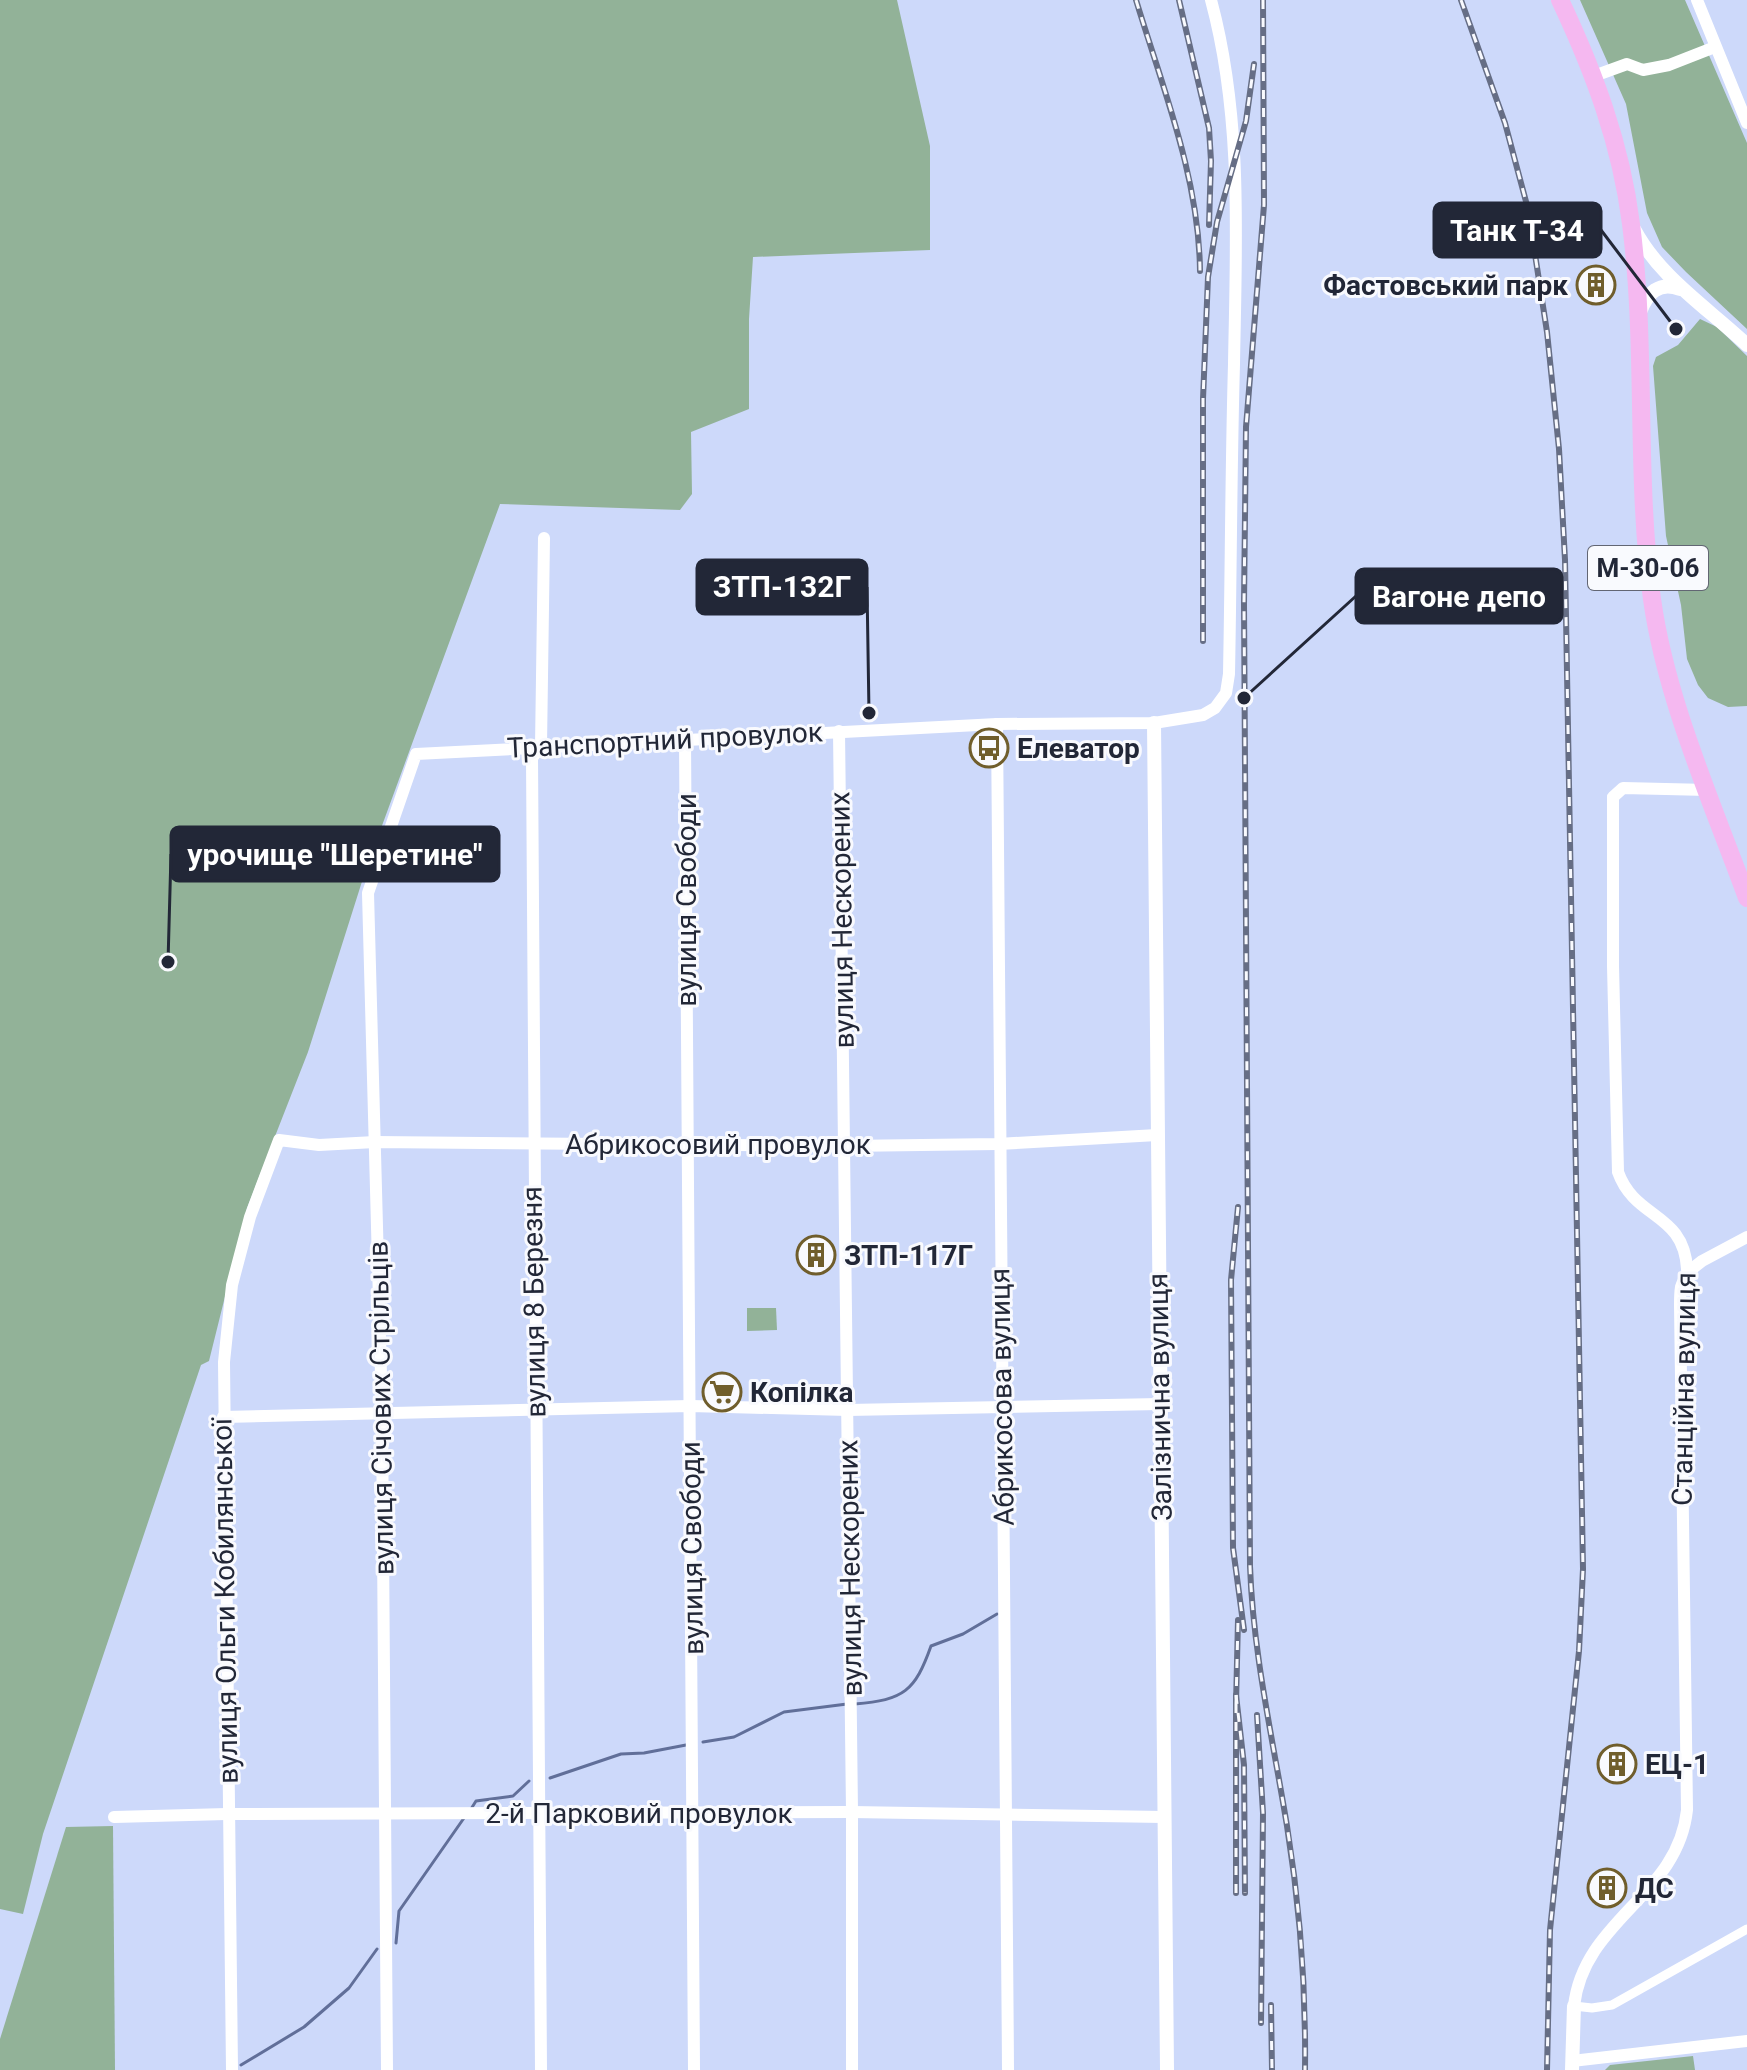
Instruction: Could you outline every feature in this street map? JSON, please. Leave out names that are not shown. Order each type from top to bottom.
[{"type":"main road","name":"М-30-06","points":[[1560,0],[1594,76],[1612,130],[1631,223],[1644,520],[1653,602],[1669,676],[1747,898]]},
{"type":"street","name":"Транспортний провулок","points":[[416,754],[997,724],[1154,723],[1203,715],[1215,708],[1228,685],[1236,205],[1228,85],[1211,0]]},
{"type":"street","points":[[1697,0],[1747,123]]},
{"type":"street","points":[[1594,76],[1627,64],[1643,70],[1669,65],[1715,47]]},
{"type":"street","points":[[1631,223],[1662,269],[1747,345]]},
{"type":"street","points":[[1637,320],[1644,299],[1659,287],[1676,287],[1687,293]]},
{"type":"street","name":"вулиця 8 Березня","points":[[541,2070],[531,1143],[532,758],[541,746],[544,538]]},
{"type":"street","name":"Залізнична вулиця","points":[[1154,723],[1167,2070]]},
{"type":"street","name":"Абрикосова вулиця","points":[[997,724],[998,1144],[1004,1406],[1008,2070]]},
{"type":"street","name":"вулиця Нескорених","points":[[839,731],[852,1812],[852,2070]]},
{"type":"street","name":"вулиця Свободи","points":[[685,739],[694,2070]]},
{"type":"street","name":"вулиця Січових Стрільців","points":[[387,2070],[382,1412],[368,893],[416,754]]},
{"type":"street","name":"Станційна вулиця","points":[[1572,2066],[1574,2006],[1581,1972],[1601,1940],[1664,1872],[1678,1849],[1686,1824],[1680,1305],[1682,1285],[1688,1272],[1683,1242],[1677,1233],[1632,1197],[1618,1172],[1613,797],[1623,788],[1708,790]]},
{"type":"street","name":"Абрикосовий провулок","points":[[279,1140],[319,1145],[375,1142],[845,1146],[998,1144],[1157,1135]]},
{"type":"street","name":"вулиця Ольги Кобилянської","points":[[232,2070],[224,1362],[232,1285],[250,1217],[279,1140]]},
{"type":"street","points":[[1688,1272],[1747,1237]]},
{"type":"street","points":[[223,1417],[690,1406],[848,1410],[1160,1404]]},
{"type":"street","name":"2-й Парковий провулок","points":[[114,1817],[852,1812],[1164,1817]]},
{"type":"street","points":[[1574,2006],[1592,2008],[1612,2005],[1747,1929]]},
{"type":"street","points":[[1572,2066],[1747,2041]]},
{"type":"green space","points":[[0,0],[897,0],[930,146],[930,250],[753,257],[749,409],[691,432],[692,494],[680,510],[500,504],[365,872],[308,1052],[247,1208],[209,1361],[201,1365],[43,1834],[23,1914],[0,1909]]},
{"type":"green space","points":[[1580,0],[1685,0],[1747,143],[1747,329],[1662,247],[1647,213],[1626,104]]},
{"type":"green space","points":[[1700,319],[1717,327],[1747,356],[1747,706],[1728,707],[1708,698],[1698,685],[1687,659],[1681,605],[1666,536],[1653,366],[1656,357],[1678,345]]},
{"type":"green space","points":[[747,1308],[776,1308],[777,1330],[747,1331]]},
{"type":"green space","points":[[113,1826],[115,2070],[0,2070],[0,2039],[66,1827]]},
{"type":"green space","points":[[1693,2056],[1695,2070],[1605,2070],[1610,2065]]},
{"type":"waterway","points":[[855,1704],[896,1696],[913,1683],[931,1646],[963,1634],[997,1614]]},
{"type":"waterway","points":[[703,1742],[734,1737],[784,1712],[847,1704]]},
{"type":"waterway","points":[[550,1778],[621,1754],[686,1745]]},
{"type":"waterway","points":[[471,1809],[476,1801],[513,1796],[529,1781]]},
{"type":"waterway","points":[[396,1943],[399,1911],[464,1818]]},
{"type":"waterway","points":[[241,2065],[304,2027],[349,1988],[377,1949]]},
{"type":"railway","points":[[1136,0],[1186,167],[1198,236],[1200,271]]},
{"type":"railway","points":[[1179,0],[1209,128],[1209,225]]},
{"type":"railway","points":[[1263,0],[1264,205],[1246,427],[1244,604],[1250,1566],[1259,1664],[1295,1887],[1303,1978],[1305,2070]]},
{"type":"railway","points":[[1461,0],[1505,123],[1528,209],[1547,332],[1559,449],[1565,560],[1583,1569],[1579,1651],[1550,1930],[1547,2070]]},
{"type":"railway","points":[[1203,641],[1203,399],[1208,277],[1217,222],[1246,121],[1254,64]]},
{"type":"railway","points":[[1238,1207],[1231,1280],[1233,1548],[1244,1630]]},
{"type":"railway","points":[[1236,1704],[1238,1620]]},
{"type":"railway","points":[[1236,1893],[1236,1695],[1244,1765],[1245,1893]]},
{"type":"railway","points":[[1257,1715],[1263,1813],[1261,2023]]},
{"type":"railway","points":[[1271,2005],[1272,2070]]},
{"type":"place","name":"Фастовський парк","points":[[1596,285]]},
{"type":"place","name":"Танк Т-34","points":[[1676,329]]},
{"type":"place","name":"Вагоне депо","points":[[1244,698]]},
{"type":"place","name":"ЗТП-132Г","points":[[869,713]]},
{"type":"place","name":"Елеватор","points":[[989,748]]},
{"type":"place","name":"урочище \"Шеретине\"","points":[[168,962]]},
{"type":"place","name":"ЗТП-117Г","points":[[816,1255]]},
{"type":"place","name":"Копілка","points":[[722,1392]]},
{"type":"place","name":"ЕЦ-1","points":[[1617,1764]]},
{"type":"place","name":"ДС","points":[[1607,1888]]}]
